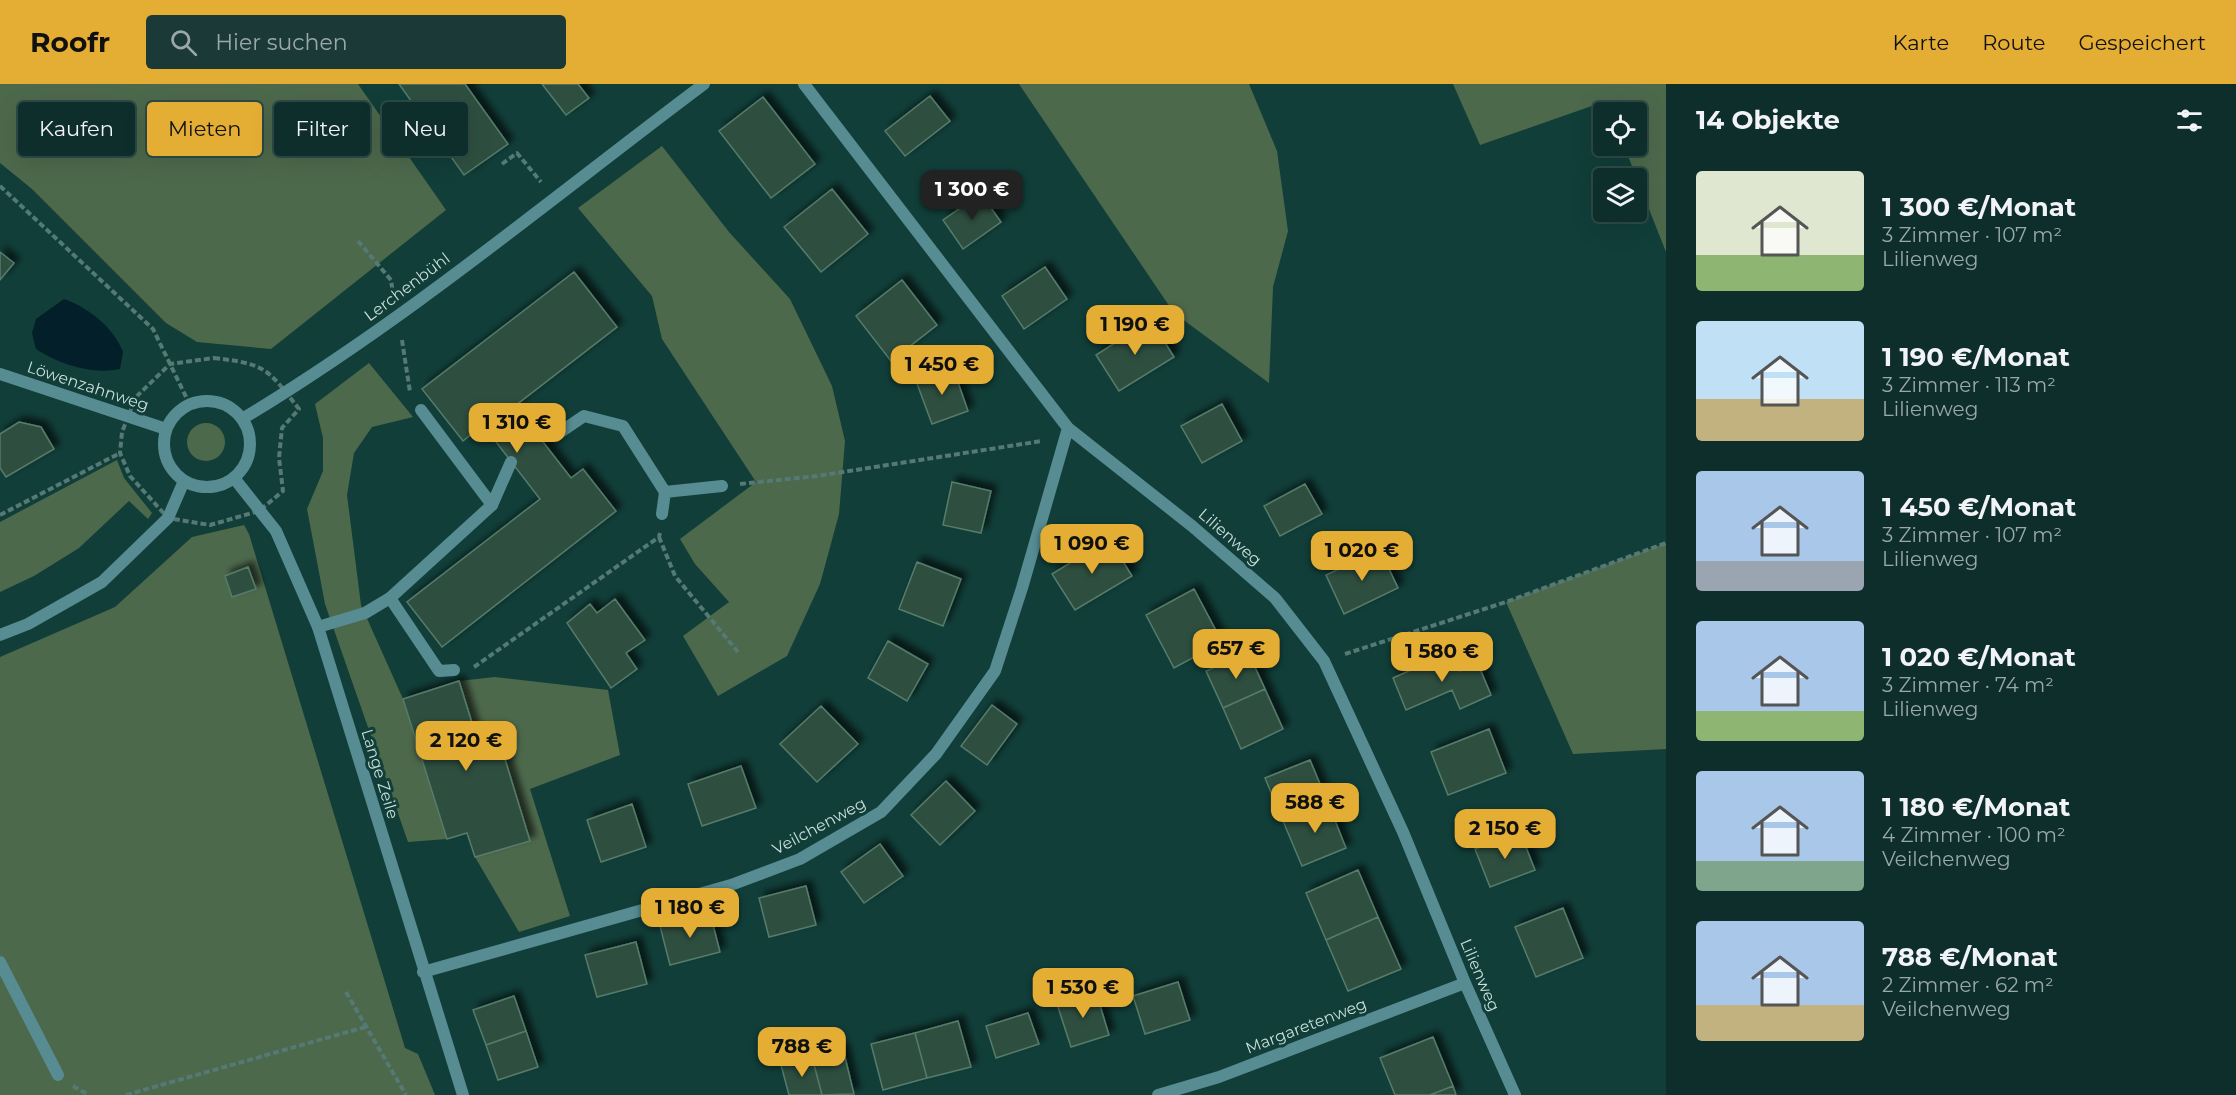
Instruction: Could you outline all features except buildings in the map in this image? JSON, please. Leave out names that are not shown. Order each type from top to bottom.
[{"type":"street","name":"Lerchenbühl","points":[[242,419],[286,393],[398,316],[704,84]]},
{"type":"street","name":"Lilienweg","points":[[804,84],[1068,428],[1192,526],[1275,598],[1324,661],[1403,831],[1465,983],[1515,1095]]},
{"type":"street","name":"Löwenzahnweg","points":[[0,374],[166,429]]},
{"type":"street","points":[[204,401],[218,403],[231,409],[242,419],[249,434],[250,450],[245,465],[234,478],[210,488],[184,481],[173,471],[166,458],[164,444],[166,429],[176,415],[190,405],[204,401]]},
{"type":"street","points":[[421,410],[492,505]]},
{"type":"street","points":[[559,434],[584,416],[623,426],[665,492],[663,514]]},
{"type":"street","name":"Veilchenweg","points":[[423,972],[731,885],[800,859],[881,812],[936,754],[995,671],[1022,588],[1068,428]]},
{"type":"street","points":[[318,627],[365,612],[390,598],[492,505],[511,462]]},
{"type":"street","name":"Lange Zeile","points":[[234,478],[276,531],[318,627],[423,972],[463,1095]]},
{"type":"street","points":[[0,635],[28,624],[102,582],[168,518],[184,481]]},
{"type":"street","points":[[665,492],[722,486]]},
{"type":"street","points":[[390,598],[440,671],[453,670]]},
{"type":"street","points":[[0,962],[58,1075]]},
{"type":"street","name":"Margaretenweg","points":[[1158,1095],[1220,1077],[1465,983]]},
{"type":"path","points":[[502,164],[517,153],[554,197]]},
{"type":"path","points":[[0,186],[153,329],[190,405]]},
{"type":"path","points":[[358,241],[390,280],[411,397],[421,410]]},
{"type":"path","points":[[722,486],[817,476],[1041,442],[1068,428]]},
{"type":"path","points":[[0,514],[120,453]]},
{"type":"path","points":[[663,514],[659,537],[675,576],[738,652]]},
{"type":"path","points":[[453,670],[471,669],[659,537]]},
{"type":"path","points":[[1324,661],[1506,602],[1666,543]]},
{"type":"path","points":[[346,992],[406,1095]]},
{"type":"path","points":[[126,1095],[365,1027]]},
{"type":"green space","points":[[0,84],[358,84],[382,118],[382,156],[408,156],[446,210],[271,349],[197,342],[166,323],[32,189],[0,163]]},
{"type":"green space","points":[[1019,84],[1249,84],[1277,151],[1288,231],[1273,287],[1269,383],[1174,313]]},
{"type":"green space","points":[[1453,84],[1666,84],[1666,252],[1647,204],[1647,168],[1633,168],[1628,156],[1647,156],[1647,102],[1593,102],[1593,106],[1480,145]]},
{"type":"green space","points":[[662,146],[729,232],[790,299],[832,386],[845,441],[839,514],[820,584],[787,656],[718,696],[683,636],[729,602],[695,564],[680,539],[756,482],[662,339],[652,296],[578,208]]},
{"type":"green space","points":[[369,363],[413,417],[372,427],[354,453],[347,495],[361,605],[403,699],[447,839],[408,842],[325,604],[307,509],[323,471],[323,438],[315,404]]},
{"type":"green space","points":[[206,423],[213,424],[219,429],[224,435],[224,449],[219,455],[213,460],[206,461],[199,460],[193,455],[188,449],[187,442],[188,435],[193,429],[199,424]]},
{"type":"green space","points":[[117,460],[124,478],[152,513],[148,519],[129,501],[79,548],[34,576],[0,592],[0,522]]},
{"type":"green space","points":[[244,525],[249,534],[405,1048],[418,1054],[435,1095],[0,1095],[0,657],[115,607],[192,537]]},
{"type":"green space","points":[[1666,543],[1666,749],[1573,754],[1506,602]]},
{"type":"green space","points":[[495,677],[608,690],[620,755],[530,789],[570,916],[519,932],[475,857],[530,840],[497,733],[477,739],[459,681]]},
{"type":"water","points":[[64,299],[91,313],[113,334],[123,352],[120,369],[98,371],[76,367],[36,349],[32,333],[36,319]]}]
